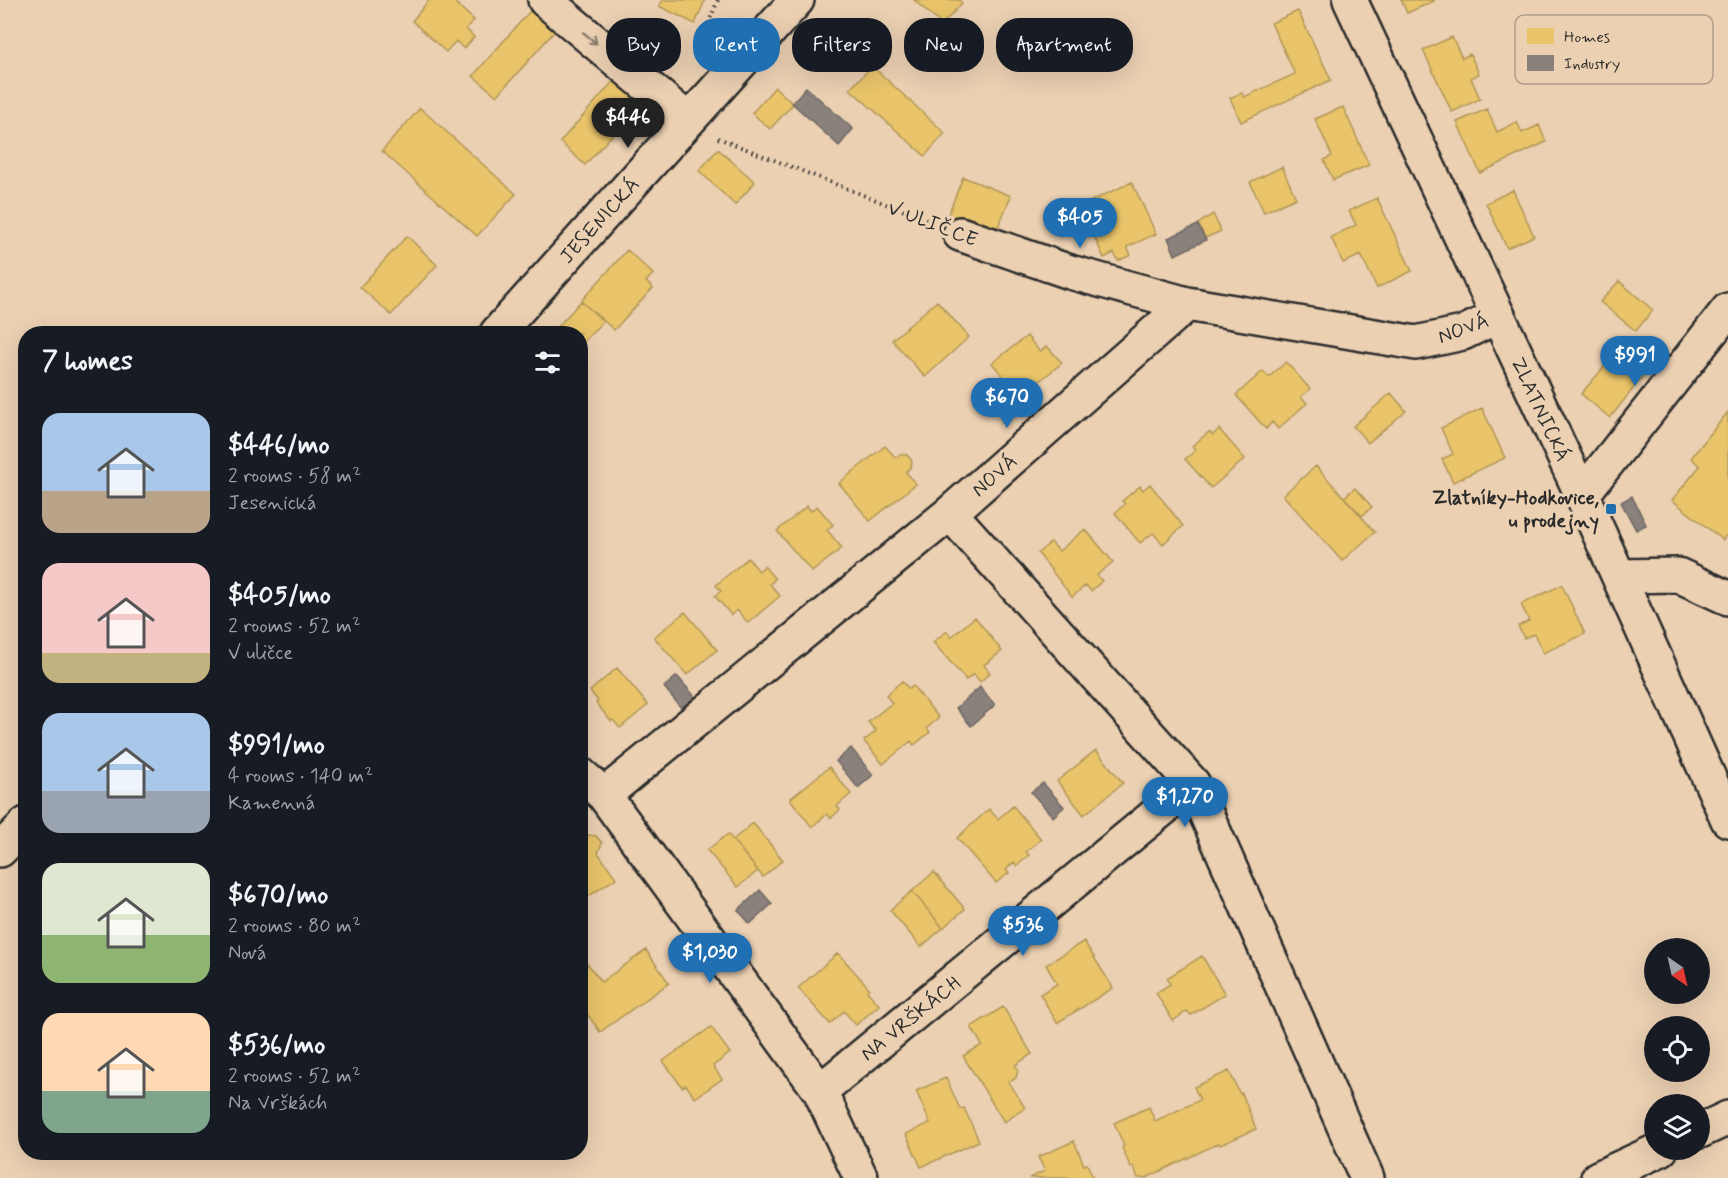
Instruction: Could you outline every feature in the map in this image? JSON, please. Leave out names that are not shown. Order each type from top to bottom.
[{"type":"street","points":[[545,0],[688,120]]},
{"type":"street","name":"JESENICKÁ","points":[[503,326],[797,0]]},
{"type":"street","name":"ZLATNICKÁ","points":[[1350,0],[1582,495],[1728,820]]},
{"type":"street","name":"V ULIČCE","points":[[960,234],[1070,272],[1187,304]]},
{"type":"street","name":"NOVÁ","points":[[604,795],[950,513],[1187,304],[1416,343],[1463,333],[1498,316]]},
{"type":"street","points":[[1582,495],[1728,309]]},
{"type":"street","points":[[950,513],[1193,784],[1367,1178]]},
{"type":"street","points":[[1619,576],[1678,575],[1728,598]]},
{"type":"street","points":[[588,781],[604,795],[820,1091],[861,1178]]},
{"type":"street","name":"NA VRŠKÁCH","points":[[820,1091],[1193,784]]},
{"type":"street","points":[[0,850],[18,832]]},
{"type":"street","points":[[1710,1126],[1728,1118]]},
{"type":"street","points":[[1598,1178],[1644,1157]]},
{"type":"path","points":[[711,18],[718,0]]},
{"type":"path","name":"V ULIČCE","points":[[688,120],[703,133],[960,234]]},
{"type":"building: Homes","points":[[429,0],[452,0],[474,20],[466,29],[474,37],[464,49],[456,41],[446,52],[412,21]]},
{"type":"building: Homes","points":[[663,0],[705,0],[698,18],[693,18],[693,23],[659,6]]},
{"type":"building: Homes","points":[[914,0],[959,0],[962,3],[948,18],[934,18]]},
{"type":"building: Homes","points":[[1401,0],[1434,0],[1434,1],[1407,13]]},
{"type":"building: Homes","points":[[537,3],[561,24],[497,96],[473,76]]},
{"type":"building: Homes","points":[[1298,11],[1331,80],[1241,122],[1230,98],[1242,93],[1244,97],[1295,74],[1271,23]]},
{"type":"building: Homes","points":[[1452,37],[1462,58],[1470,54],[1479,74],[1471,78],[1480,99],[1452,112],[1423,50]]},
{"type":"building: Homes","points":[[866,72],[879,72],[945,133],[925,156],[850,89]]},
{"type":"building: Homes","points":[[617,77],[643,101],[585,165],[560,142]]},
{"type":"building: Homes","points":[[775,87],[793,104],[770,129],[752,113]]},
{"type":"building: Homes","points":[[1343,107],[1369,165],[1333,180],[1324,160],[1332,156],[1315,119]]},
{"type":"building: Homes","points":[[420,108],[516,194],[477,236],[382,151]]},
{"type":"building: Homes","points":[[1487,109],[1497,132],[1517,122],[1522,133],[1539,125],[1546,142],[1480,173],[1457,122]]},
{"type":"building: Homes","points":[[718,149],[755,182],[735,205],[699,171]]},
{"type":"building: Homes","points":[[1282,167],[1296,198],[1264,212],[1250,182]]},
{"type":"building: Homes","points":[[963,177],[1011,196],[993,239],[946,220]]},
{"type":"building: Homes","points":[[1132,182],[1156,234],[1127,247],[1131,255],[1118,261],[1114,253],[1104,258],[1080,206]]},
{"type":"building: Homes","points":[[1513,190],[1534,236],[1507,248],[1486,203]]},
{"type":"building: Homes","points":[[1377,198],[1412,271],[1377,288],[1361,255],[1343,263],[1331,237],[1356,225],[1349,211]]},
{"type":"building: Homes","points":[[1213,214],[1221,231],[1205,238],[1198,224]]},
{"type":"building: Homes","points":[[407,236],[437,265],[391,315],[360,287]]},
{"type":"building: Homes","points":[[627,250],[653,274],[646,282],[653,288],[614,330],[581,301]]},
{"type":"building: Homes","points":[[1619,281],[1653,310],[1636,331],[1600,302]]},
{"type":"building: Homes","points":[[581,301],[603,321],[588,337],[588,326],[558,326]]},
{"type":"building: Homes","points":[[937,301],[969,337],[925,377],[892,340]]},
{"type":"building: Homes","points":[[1027,336],[1040,352],[1047,346],[1062,363],[1020,397],[992,363]]},
{"type":"building: Homes","points":[[1628,339],[1655,361],[1610,418],[1581,394]]},
{"type":"building: Homes","points":[[1286,362],[1310,389],[1301,397],[1307,403],[1278,429],[1272,422],[1266,429],[1236,395],[1263,371],[1269,377]]},
{"type":"building: Homes","points":[[1391,393],[1406,411],[1368,443],[1353,426]]},
{"type":"building: Homes","points":[[1482,408],[1505,458],[1453,482],[1442,459],[1453,454],[1441,428]]},
{"type":"building: Homes","points":[[1728,412],[1728,533],[1723,540],[1672,500],[1700,466],[1691,458]]},
{"type":"building: Homes","points":[[1219,429],[1245,459],[1211,488],[1185,459],[1196,450],[1192,446],[1209,432],[1213,435]]},
{"type":"building: Homes","points":[[885,446],[896,458],[900,454],[907,455],[912,461],[911,467],[906,472],[916,484],[870,521],[839,483]]},
{"type":"building: Homes","points":[[1316,466],[1375,532],[1342,561],[1283,495]]},
{"type":"building: Homes","points":[[1150,484],[1183,526],[1163,544],[1153,533],[1140,543],[1115,513],[1125,504],[1122,501],[1140,486],[1143,490]]},
{"type":"building: Homes","points":[[1355,488],[1372,507],[1362,516],[1344,497]]},
{"type":"building: Homes","points":[[807,506],[811,511],[817,506],[833,525],[827,530],[842,548],[812,572],[777,531]]},
{"type":"building: Homes","points":[[1085,529],[1113,562],[1097,575],[1102,581],[1091,591],[1086,585],[1072,597],[1038,553],[1051,542],[1059,551]]},
{"type":"building: Homes","points":[[748,558],[759,571],[764,566],[775,579],[770,584],[780,596],[748,623],[737,610],[731,615],[715,596],[721,591],[716,585]]},
{"type":"building: Homes","points":[[1562,585],[1585,634],[1543,653],[1534,634],[1524,638],[1518,626],[1529,621],[1521,604]]},
{"type":"building: Homes","points":[[685,612],[717,650],[687,675],[654,637]]},
{"type":"building: Homes","points":[[975,617],[1002,651],[984,665],[990,673],[980,682],[974,674],[966,680],[933,642],[947,631],[951,637]]},
{"type":"building: Homes","points":[[617,668],[648,705],[620,728],[596,703],[598,701],[590,691]]},
{"type":"building: Homes","points":[[902,681],[909,689],[913,686],[939,718],[927,728],[930,732],[914,745],[911,741],[883,764],[864,741],[876,731],[868,722],[892,703],[886,695]]},
{"type":"building: Homes","points":[[1096,750],[1123,783],[1084,815],[1057,781]]},
{"type":"building: Homes","points":[[829,767],[851,794],[837,806],[840,810],[831,818],[827,814],[812,827],[790,799]]},
{"type":"building: Homes","points":[[1013,806],[1041,839],[1026,852],[1029,855],[1017,866],[1014,862],[1006,870],[1009,873],[996,883],[957,838],[989,809],[998,819]]},
{"type":"building: Homes","points":[[753,823],[783,860],[763,877],[733,840]]},
{"type":"building: Homes","points":[[728,834],[758,871],[738,887],[707,850]]},
{"type":"building: Homes","points":[[588,835],[596,836],[602,843],[598,853],[616,878],[588,897]]},
{"type":"building: Homes","points":[[934,872],[965,909],[943,928],[912,891]]},
{"type":"building: Homes","points":[[912,891],[943,928],[921,947],[890,910]]},
{"type":"building: Homes","points":[[1084,941],[1113,988],[1057,1023],[1040,994],[1057,984],[1046,965]]},
{"type":"building: Homes","points":[[646,950],[669,983],[600,1032],[588,1015],[588,964],[601,982]]},
{"type":"building: Homes","points":[[838,953],[869,988],[867,991],[879,1005],[856,1025],[844,1011],[830,1024],[798,988]]},
{"type":"building: Homes","points":[[1202,956],[1225,994],[1191,1015],[1187,1011],[1173,1021],[1156,993],[1170,984],[1167,978]]},
{"type":"building: Homes","points":[[1003,1007],[1032,1054],[1015,1065],[1018,1069],[1016,1078],[1009,1082],[1025,1108],[1004,1122],[963,1056],[982,1045],[971,1027]]},
{"type":"building: Homes","points":[[711,1027],[730,1053],[713,1066],[722,1079],[695,1098],[686,1085],[682,1087],[663,1061]]},
{"type":"building: Homes","points":[[1229,1071],[1240,1094],[1242,1093],[1256,1129],[1220,1145],[1219,1143],[1146,1178],[1138,1178],[1122,1148],[1124,1146],[1114,1123],[1149,1107],[1155,1121],[1200,1100],[1194,1087]]},
{"type":"building: Homes","points":[[946,1078],[960,1109],[964,1108],[979,1141],[921,1167],[906,1134],[930,1123],[916,1091]]},
{"type":"building: Homes","points":[[1074,1141],[1084,1165],[1087,1164],[1093,1178],[1029,1178],[1045,1171],[1038,1157]]},
{"type":"building: Industry","points":[[806,87],[853,129],[839,146],[792,103]]},
{"type":"building: Industry","points":[[1198,225],[1206,240],[1175,255],[1168,238]]},
{"type":"building: Industry","points":[[1632,496],[1646,525],[1636,530],[1621,502]]},
{"type":"building: Industry","points":[[677,676],[696,698],[682,709],[664,687]]},
{"type":"building: Industry","points":[[980,687],[995,705],[971,726],[956,708]]},
{"type":"building: Industry","points":[[851,748],[873,775],[858,788],[836,761]]},
{"type":"building: Industry","points":[[1043,783],[1064,807],[1053,817],[1031,792]]},
{"type":"building: Industry","points":[[760,890],[772,904],[750,924],[738,910]]},
{"type":"place","name":"Zlatníky-Hodkovice, u prodejny","points":[[1611,509]]}]
